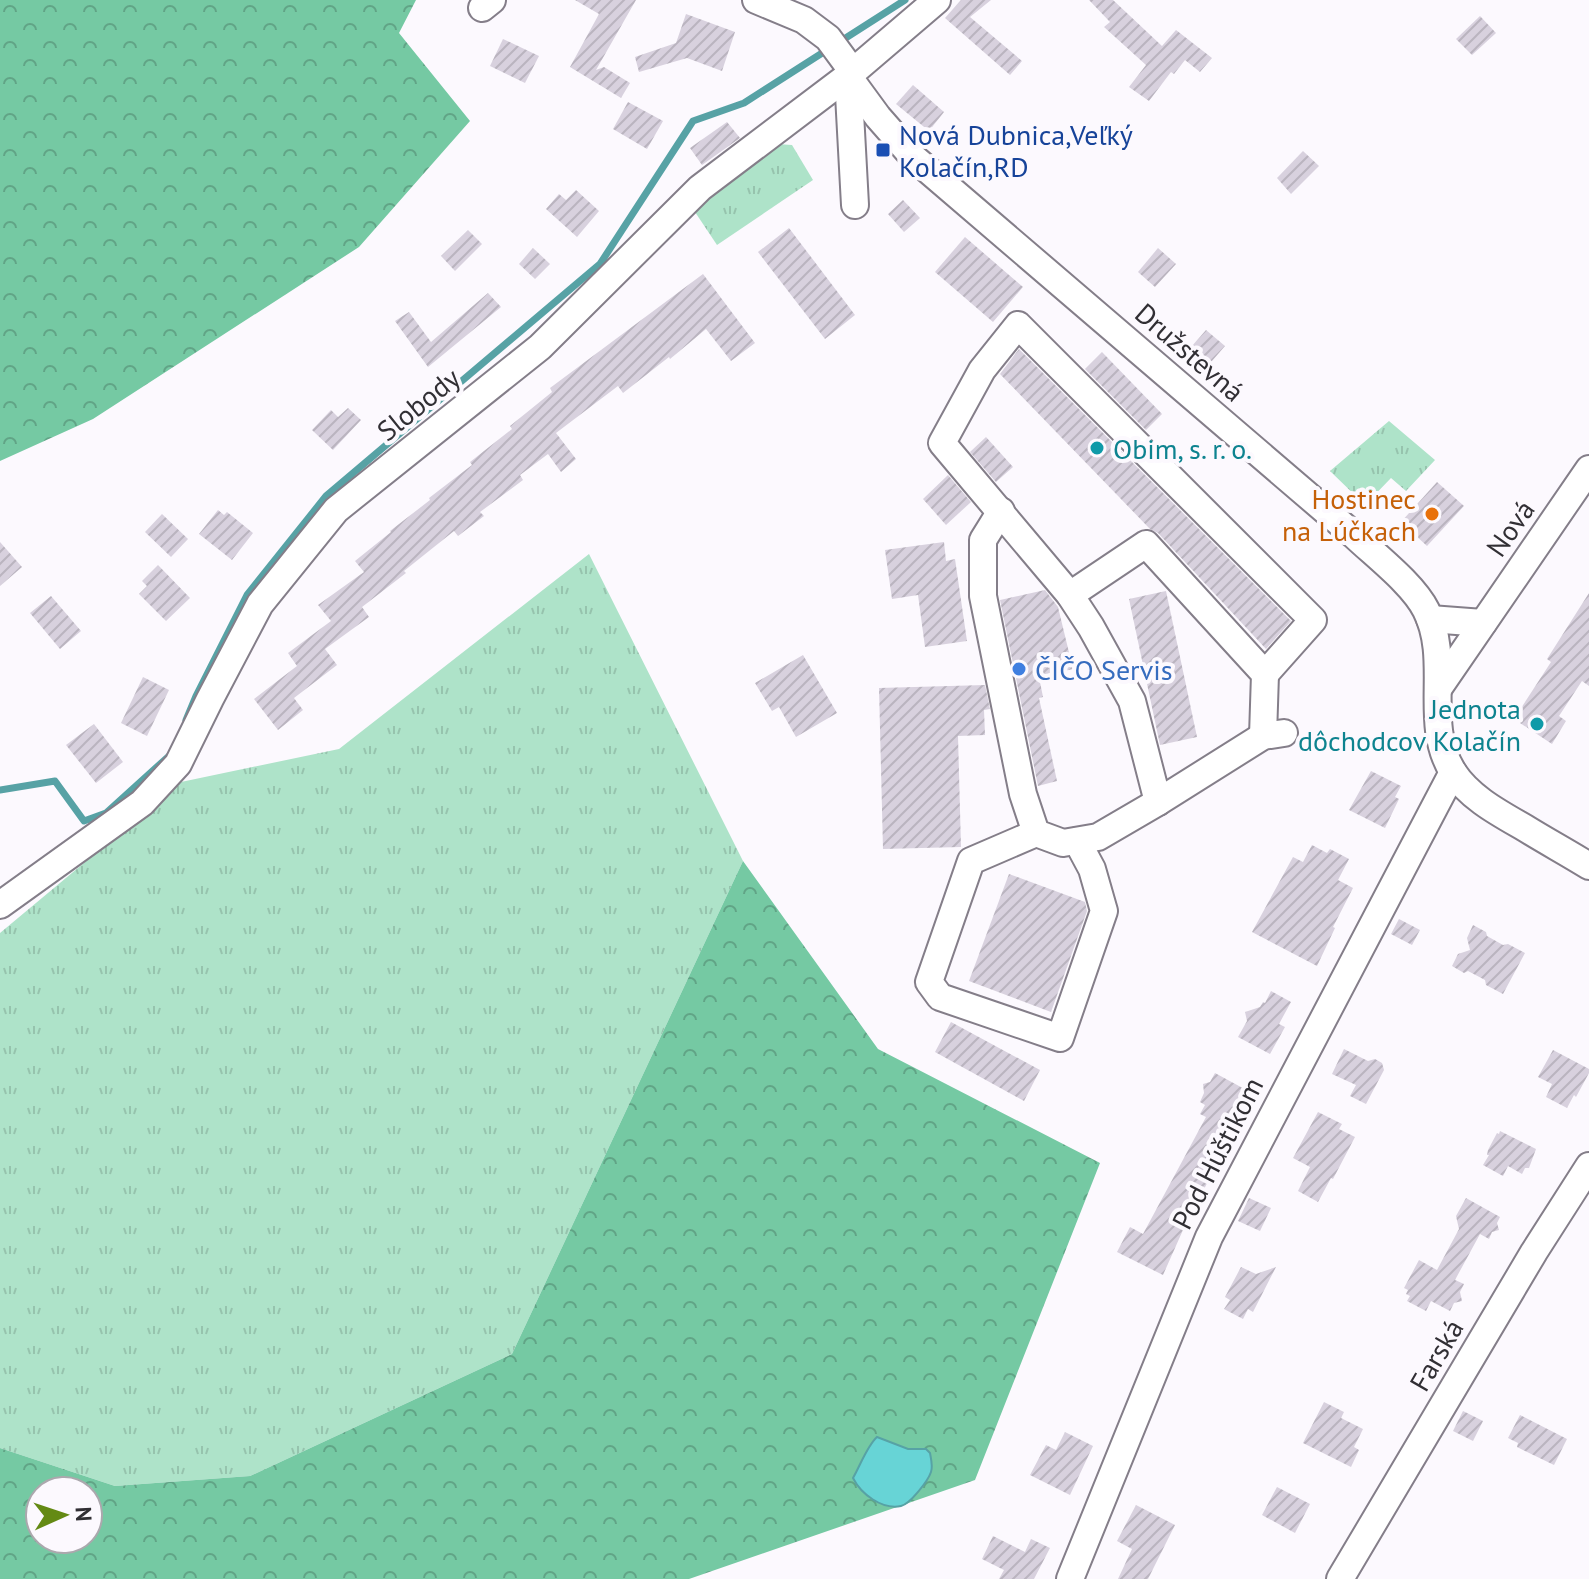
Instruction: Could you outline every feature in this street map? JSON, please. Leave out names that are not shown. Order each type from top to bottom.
[{"type":"street","name":"Družstevná","points":[[756,0],[804,20],[842,60],[878,117],[914,158],[1354,535],[1416,595],[1430,619],[1437,648],[1438,722],[1442,749],[1453,772],[1469,791],[1490,807],[1589,866]]},
{"type":"street","name":"Slobody","points":[[0,905],[142,803],[178,764],[260,604],[336,510],[540,347],[700,188],[842,60],[937,0]]},
{"type":"street","points":[[842,60],[855,205]]},
{"type":"street","points":[[1158,802],[1132,701],[1091,627],[1070,595],[942,443],[982,370],[1018,325],[1313,620],[1265,674]]},
{"type":"street","name":"Nová","points":[[1438,689],[1589,469]]},
{"type":"street","points":[[1001,511],[983,540],[983,596],[1023,794],[1036,833]]},
{"type":"street","points":[[1070,595],[1146,544],[1265,674],[1273,735],[1098,837],[1063,843],[1036,833],[971,861],[929,982],[940,997],[1060,1038],[1104,911],[1092,869],[1077,841]]},
{"type":"street","points":[[1430,619],[1483,623]]},
{"type":"street","name":"Pod Húštikom","points":[[1070,1579],[1209,1237],[1453,772]]},
{"type":"street","name":"Farská","points":[[1340,1579],[1534,1252],[1589,1166]]},
{"type":"green space","points":[[0,0],[416,0],[399,33],[470,121],[359,247],[93,419],[0,461]]},
{"type":"green space","points":[[777,144],[792,145],[813,180],[717,245],[693,209]]},
{"type":"green space","points":[[1389,421],[1435,460],[1406,491],[1391,478],[1365,505],[1330,471]]},
{"type":"green space","points":[[589,554],[743,861],[512,1354],[250,1476],[115,1486],[104,1482],[104,1475],[82,1475],[0,1448],[0,933],[181,782],[339,749]]},
{"type":"green space","points":[[743,861],[878,1049],[1100,1163],[975,1480],[689,1579],[0,1579],[0,1448],[82,1475],[24,1475],[24,1555],[104,1555],[104,1482],[115,1486],[250,1476],[512,1354]]},
{"type":"water","points":[[877,1437],[908,1449],[926,1449],[930,1453],[932,1467],[929,1476],[914,1497],[901,1506],[887,1506],[873,1500],[853,1478]]},
{"type":"building","points":[[575,0],[636,0],[596,70],[604,67],[630,83],[621,98],[570,67],[599,14]]},
{"type":"building","points":[[961,0],[991,0],[970,17],[1022,61],[1010,75],[945,18]]},
{"type":"building","points":[[1089,0],[1113,0],[1162,46],[1176,30],[1212,58],[1200,72],[1185,60],[1174,74],[1171,72],[1149,101],[1129,87],[1146,65],[1104,27],[1110,22]]},
{"type":"building","points":[[686,14],[735,32],[722,71],[687,58],[639,72],[635,57],[676,43]]},
{"type":"building","points":[[1480,16],[1496,33],[1472,55],[1456,39]]},
{"type":"building","points":[[503,39],[539,56],[525,83],[490,66]]},
{"type":"building","points":[[913,85],[944,112],[929,131],[896,104]]},
{"type":"building","points":[[628,102],[663,121],[647,149],[613,129]]},
{"type":"building","points":[[727,122],[740,138],[702,165],[690,148]]},
{"type":"building","points":[[1303,151],[1319,166],[1291,194],[1277,178]]},
{"type":"building","points":[[576,190],[599,211],[577,237],[546,209],[559,194],[566,200]]},
{"type":"building","points":[[903,200],[920,218],[904,232],[888,214]]},
{"type":"building","points":[[789,228],[855,315],[825,339],[758,252]]},
{"type":"building","points":[[468,230],[482,244],[455,271],[441,256]]},
{"type":"building","points":[[965,237],[1023,287],[993,322],[935,272]]},
{"type":"building","points":[[533,248],[550,264],[535,279],[519,264]]},
{"type":"building","points":[[1158,248],[1176,264],[1155,287],[1138,272]]},
{"type":"building","points":[[703,274],[755,343],[731,361],[706,329],[623,393],[618,386],[556,433],[576,459],[561,472],[548,454],[520,475],[523,480],[480,512],[484,516],[458,536],[454,531],[362,607],[369,617],[325,649],[337,665],[294,698],[303,710],[278,730],[254,699],[297,666],[288,653],[331,621],[318,605],[364,572],[355,561],[472,465],[470,462],[552,392],[550,388]]},
{"type":"building","points":[[488,293],[501,307],[428,367],[395,321],[409,312],[431,342]]},
{"type":"building","points":[[1206,330],[1225,346],[1205,369],[1186,353]]},
{"type":"building","name":"Obim, s. r. o.","points":[[1019,349],[1291,621],[1266,649],[1158,533],[1150,529],[1000,374]]},
{"type":"building","points":[[1102,352],[1162,414],[1146,430],[1085,369]]},
{"type":"building","points":[[348,408],[361,420],[333,450],[312,430],[331,410],[338,417]]},
{"type":"building","points":[[986,437],[1013,467],[996,482],[970,452]]},
{"type":"building","points":[[948,475],[971,502],[946,525],[923,499]]},
{"type":"building","name":"Hostinec na Lúčkach","points":[[1437,482],[1464,506],[1427,546],[1401,522]]},
{"type":"building","points":[[218,510],[224,515],[227,512],[253,533],[232,560],[199,534]]},
{"type":"building","points":[[162,514],[188,539],[171,557],[145,532]]},
{"type":"building","points":[[0,542],[22,567],[0,586]]},
{"type":"building","points":[[944,542],[946,561],[955,559],[967,641],[925,647],[918,595],[892,599],[885,550]]},
{"type":"building","points":[[158,565],[190,598],[166,621],[139,594],[147,586],[142,581]]},
{"type":"building","points":[[1045,590],[1058,607],[1073,669],[1039,677],[1043,697],[1039,698],[1057,781],[1038,786],[1000,600]]},
{"type":"building","points":[[1166,591],[1197,737],[1160,745],[1129,599]]},
{"type":"building","points":[[1589,593],[1589,686],[1582,681],[1559,716],[1566,721],[1552,744],[1514,719],[1551,662],[1547,659]]},
{"type":"building","points":[[51,596],[81,631],[60,649],[30,613]]},
{"type":"building","points":[[803,655],[837,713],[796,737],[779,707],[772,711],[755,683]]},
{"type":"building","points":[[143,677],[169,690],[147,736],[121,723]]},
{"type":"building","points":[[985,685],[990,709],[984,710],[985,735],[958,736],[961,847],[883,849],[879,688]]},
{"type":"building","points":[[94,724],[123,762],[96,783],[66,745]]},
{"type":"building","points":[[1371,771],[1401,786],[1395,797],[1399,799],[1385,828],[1349,810]]},
{"type":"building","points":[[1312,845],[1327,853],[1330,849],[1349,859],[1338,880],[1353,888],[1317,966],[1252,932],[1293,857],[1303,862]]},
{"type":"building","points":[[1009,874],[1085,902],[1087,911],[1051,1012],[969,981]]},
{"type":"building","points":[[1399,919],[1420,930],[1412,945],[1391,934]]},
{"type":"building","points":[[1473,925],[1503,945],[1508,944],[1525,953],[1503,994],[1486,985],[1485,980],[1452,966],[1458,954],[1470,950],[1467,938]]},
{"type":"building","points":[[1271,991],[1291,1002],[1279,1024],[1285,1027],[1270,1054],[1238,1037],[1247,1021],[1245,1012],[1265,1003]]},
{"type":"building","points":[[951,1022],[1040,1070],[1024,1101],[935,1052]]},
{"type":"building","points":[[1344,1049],[1368,1061],[1375,1059],[1382,1063],[1384,1070],[1366,1104],[1350,1096],[1356,1085],[1332,1074]]},
{"type":"building","points":[[1553,1050],[1589,1069],[1576,1097],[1574,1095],[1567,1108],[1546,1097],[1552,1084],[1538,1077]]},
{"type":"building","points":[[1215,1073],[1250,1092],[1244,1102],[1249,1105],[1239,1123],[1231,1118],[1210,1156],[1219,1160],[1199,1194],[1163,1275],[1117,1252],[1130,1227],[1143,1234],[1206,1117],[1200,1114],[1205,1105],[1200,1102],[1204,1093],[1203,1084],[1210,1082]]},
{"type":"building","points":[[1318,1112],[1342,1124],[1339,1129],[1355,1137],[1318,1202],[1298,1191],[1310,1167],[1293,1158]]},
{"type":"building","points":[[1500,1131],[1536,1149],[1529,1168],[1525,1168],[1522,1174],[1508,1166],[1503,1176],[1483,1165]]},
{"type":"building","points":[[1249,1198],[1271,1208],[1260,1231],[1238,1221]]},
{"type":"building","points":[[1466,1198],[1500,1217],[1497,1223],[1499,1230],[1492,1232],[1489,1239],[1480,1234],[1455,1280],[1464,1284],[1460,1292],[1462,1301],[1454,1303],[1450,1311],[1431,1301],[1426,1311],[1407,1301],[1410,1296],[1404,1288],[1419,1260],[1437,1270],[1459,1229],[1456,1216]]},
{"type":"building","points":[[1241,1267],[1256,1274],[1276,1267],[1253,1312],[1248,1309],[1243,1319],[1224,1309],[1230,1300],[1225,1297]]},
{"type":"building","points":[[1324,1402],[1344,1412],[1341,1418],[1363,1429],[1354,1447],[1359,1450],[1351,1467],[1303,1443]]},
{"type":"building","points":[[1463,1411],[1483,1421],[1473,1441],[1453,1431]]},
{"type":"building","points":[[1520,1415],[1567,1439],[1554,1465],[1517,1447],[1518,1443],[1508,1438]]},
{"type":"building","points":[[1065,1432],[1093,1446],[1070,1495],[1030,1475],[1046,1445],[1056,1450]]},
{"type":"building","points":[[1277,1487],[1310,1504],[1295,1533],[1262,1515]]},
{"type":"building","points":[[1136,1505],[1175,1525],[1148,1579],[1118,1579],[1132,1549],[1117,1541]]},
{"type":"building","points":[[993,1536],[1025,1552],[1031,1539],[1050,1548],[1034,1579],[999,1579],[1004,1570],[982,1559]]},
{"type":"waterway","points":[[186,720],[247,595],[326,496],[600,264],[693,121],[744,103],[905,0]]},
{"type":"waterway","points":[[0,790],[55,781],[84,821],[106,813],[169,756]]},
{"type":"place","name":"Nová Dubnica,Veľký Kolačín,RD","points":[[883,150]]},
{"type":"place","name":"Obim, s. r. o.","points":[[1097,448]]},
{"type":"place","name":"Hostinec na Lúčkach","points":[[1432,514]]},
{"type":"place","name":"ČIČO Servis","points":[[1019,669]]},
{"type":"place","name":"Jednota dôchodcov Kolačín","points":[[1537,724]]}]
